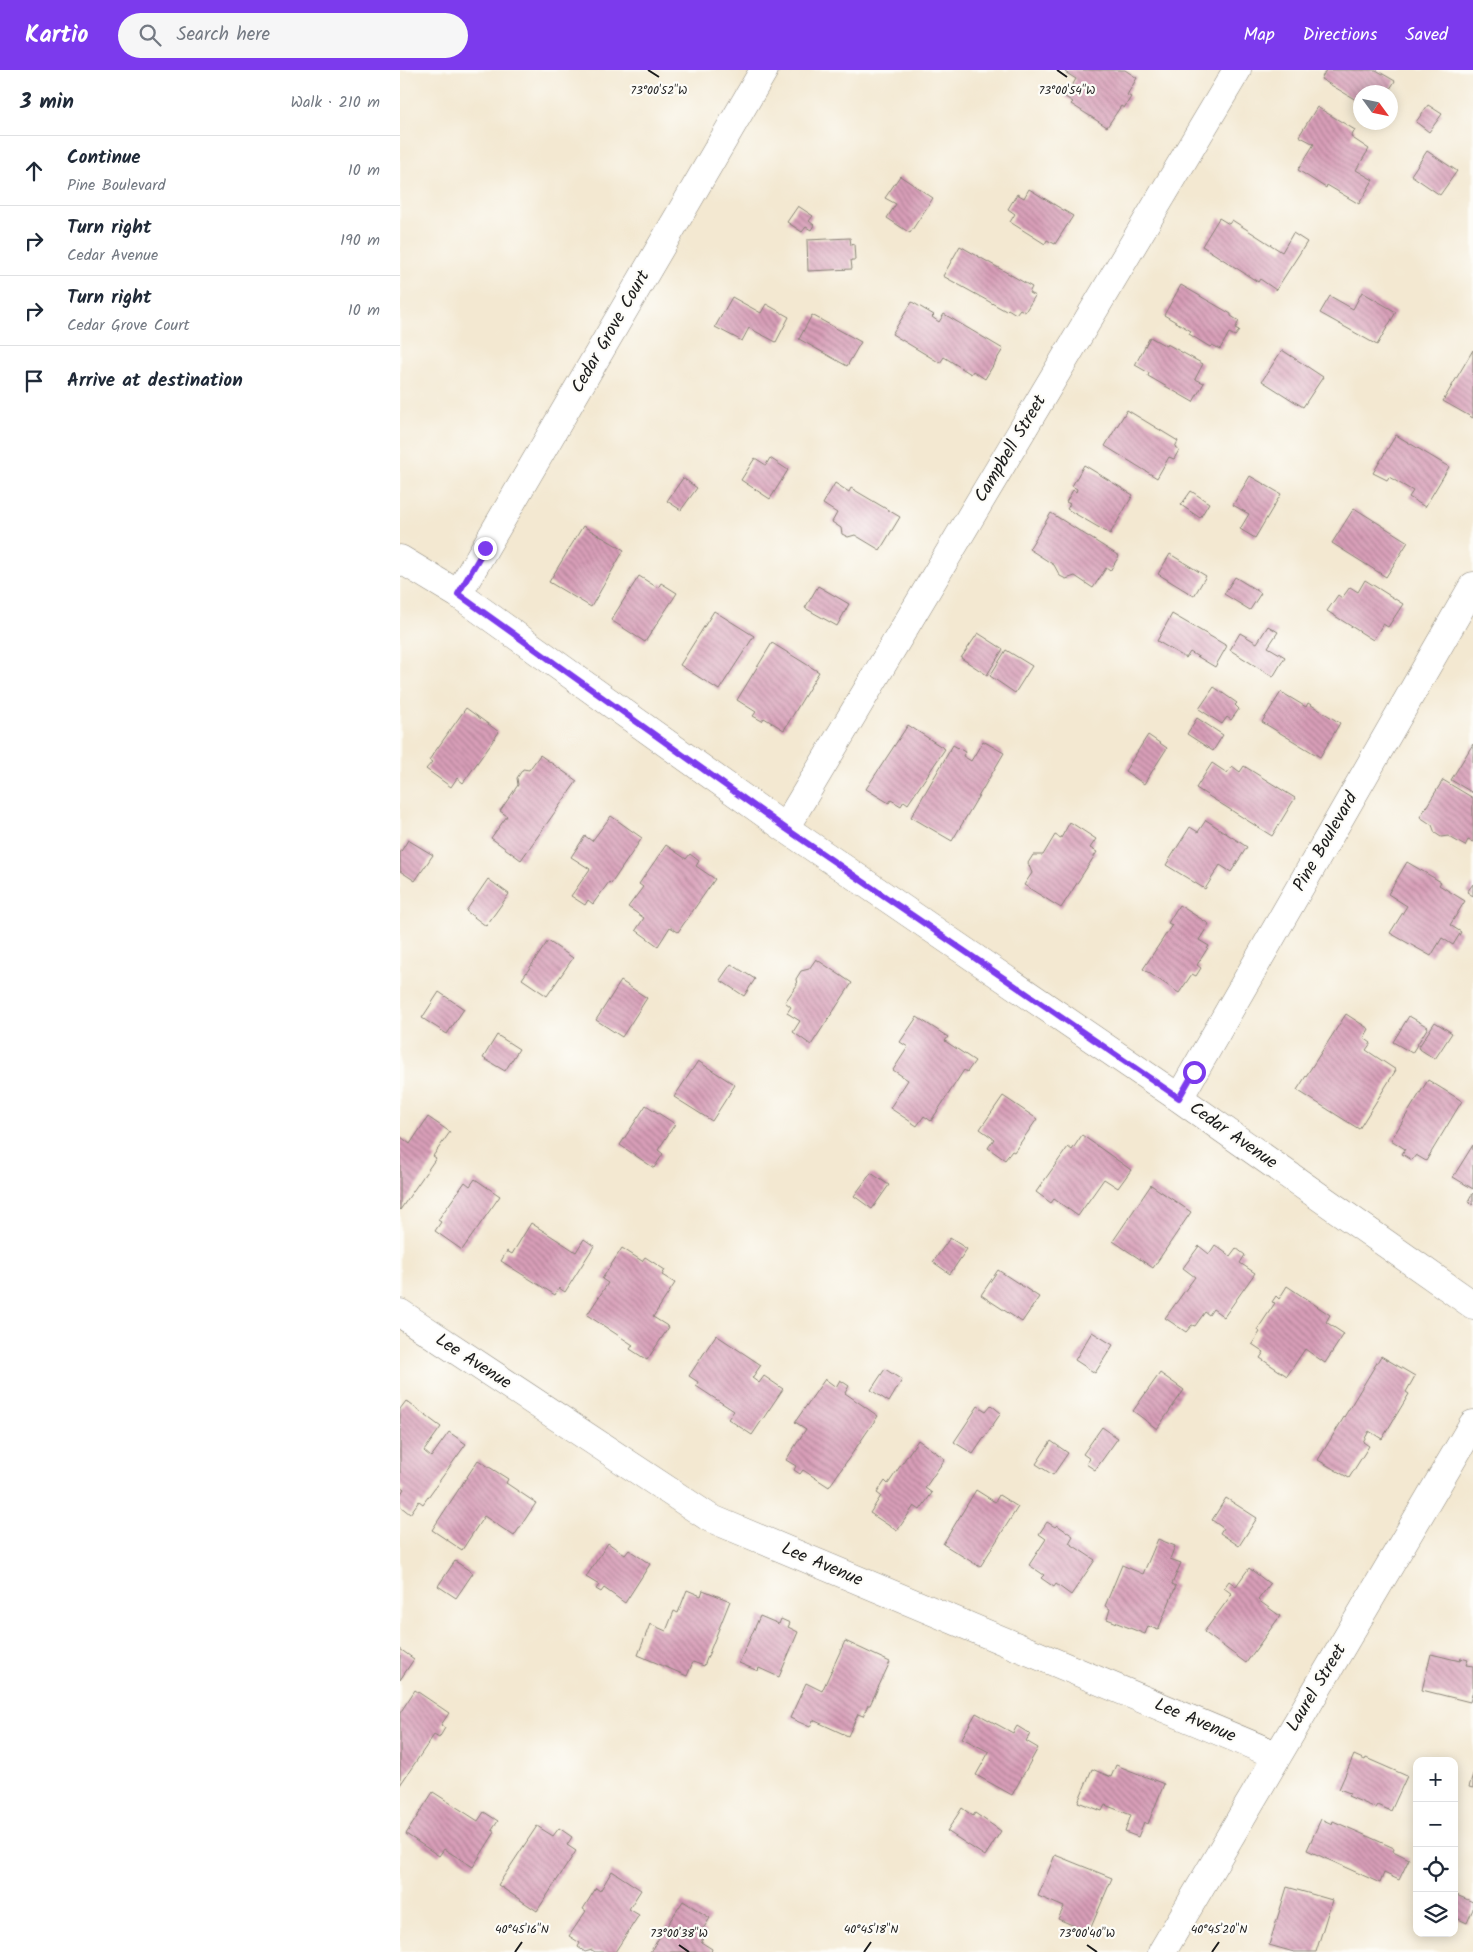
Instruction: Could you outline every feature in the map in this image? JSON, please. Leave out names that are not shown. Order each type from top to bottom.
[{"type":"street","name":"Cedar Grove Court","points":[[458,594],[764,70]]},
{"type":"street","name":"Campbell Street","points":[[785,828],[1237,70]]},
{"type":"street","name":"Cedar Avenue","points":[[400,559],[458,594],[785,828],[1179,1098],[1473,1305]]},
{"type":"street","name":"Pine Boulevard","points":[[1179,1098],[1473,586]]},
{"type":"street","name":"Lee Avenue","points":[[400,1313],[710,1518],[1276,1755]]},
{"type":"street","name":"Laurel Street","points":[[1162,1952],[1276,1755],[1473,1424]]},
{"type":"building","points":[[1067,70],[1125,70],[1137,78],[1127,95],[1131,97],[1124,108],[1121,106],[1107,127],[1071,104],[1073,102],[1065,97],[1076,79],[1065,72]]},
{"type":"building","points":[[1326,70],[1376,70],[1395,81],[1392,85],[1353,85],[1353,98],[1321,79]]},
{"type":"building","points":[[1428,105],[1442,114],[1429,132],[1416,122]]},
{"type":"building","points":[[1317,107],[1355,130],[1351,137],[1369,149],[1356,170],[1373,180],[1359,204],[1327,185],[1326,188],[1298,170],[1314,144],[1299,136]]},
{"type":"building","points":[[1427,151],[1457,171],[1440,195],[1411,175]]},
{"type":"building","points":[[900,176],[933,198],[910,233],[887,218],[896,204],[885,198]]},
{"type":"building","points":[[1029,189],[1073,216],[1055,244],[1047,240],[1045,244],[1010,222],[1015,214],[1008,209],[1017,194],[1024,198]]},
{"type":"building","points":[[798,206],[813,216],[809,221],[814,225],[811,230],[806,227],[802,232],[787,222]]},
{"type":"building","points":[[1219,218],[1229,224],[1232,220],[1282,252],[1293,233],[1307,242],[1276,290],[1260,279],[1258,282],[1202,246]]},
{"type":"building","points":[[850,238],[851,245],[854,244],[855,260],[851,260],[852,269],[808,271],[807,240]]},
{"type":"building","points":[[960,246],[1032,287],[1029,293],[1035,296],[1025,312],[1020,309],[1016,314],[1008,309],[1006,311],[943,276]]},
{"type":"building","points":[[1181,285],[1231,314],[1231,316],[1239,321],[1235,329],[1239,331],[1235,336],[1229,333],[1220,349],[1212,345],[1210,347],[1189,334],[1191,331],[1164,315]]},
{"type":"building","points":[[1362,292],[1396,312],[1377,345],[1320,313],[1330,296],[1353,309]]},
{"type":"building","points":[[732,297],[761,313],[766,304],[789,317],[776,342],[749,328],[742,341],[715,327]]},
{"type":"building","points":[[912,302],[934,315],[932,317],[939,322],[944,314],[1003,349],[985,379],[973,371],[971,374],[944,357],[940,363],[892,334]]},
{"type":"building","points":[[812,315],[861,342],[847,366],[799,339]]},
{"type":"building","points":[[1150,337],[1203,364],[1195,379],[1204,383],[1193,402],[1148,376],[1149,373],[1135,365]]},
{"type":"building","points":[[1282,350],[1323,377],[1303,407],[1262,381]]},
{"type":"building","points":[[1473,350],[1473,418],[1443,401]]},
{"type":"building","points":[[1127,410],[1178,441],[1175,447],[1179,450],[1174,459],[1169,457],[1157,478],[1105,446]]},
{"type":"building","points":[[1396,435],[1449,467],[1425,507],[1409,497],[1413,491],[1389,477],[1387,480],[1373,473]]},
{"type":"building","points":[[755,458],[766,465],[770,458],[788,470],[770,499],[741,480]]},
{"type":"building","points":[[1084,465],[1133,495],[1110,534],[1067,509],[1070,504],[1066,502],[1073,490],[1076,492],[1077,489],[1072,486]]},
{"type":"building","points":[[1250,476],[1281,494],[1255,538],[1240,529],[1249,514],[1233,505]]},
{"type":"building","points":[[683,478],[697,488],[681,510],[667,501]]},
{"type":"building","points":[[835,483],[849,492],[851,488],[900,517],[880,550],[855,535],[848,537],[842,534],[841,528],[832,522],[837,513],[823,504]]},
{"type":"building","points":[[1191,491],[1209,503],[1200,518],[1181,505]]},
{"type":"building","points":[[1354,508],[1408,542],[1386,577],[1332,543]]},
{"type":"building","points":[[1051,513],[1119,556],[1110,571],[1106,568],[1093,588],[1075,576],[1066,579],[1060,576],[1054,565],[1029,549]]},
{"type":"building","points":[[583,526],[624,550],[591,607],[549,582]]},
{"type":"building","points":[[1170,554],[1206,576],[1194,596],[1158,574]]},
{"type":"building","points":[[639,576],[658,588],[661,583],[677,593],[645,642],[611,620]]},
{"type":"building","points":[[1235,577],[1261,593],[1250,610],[1224,594]]},
{"type":"building","points":[[1365,580],[1403,604],[1388,627],[1383,624],[1373,640],[1327,611],[1338,595],[1342,598],[1350,587],[1358,592]]},
{"type":"building","points":[[818,586],[849,604],[837,626],[805,608]]},
{"type":"building","points":[[714,611],[754,636],[719,690],[680,665]]},
{"type":"building","points":[[1172,614],[1227,646],[1215,667],[1190,652],[1186,658],[1157,641]]},
{"type":"building","points":[[1268,626],[1278,632],[1268,647],[1285,657],[1273,677],[1230,650],[1240,633],[1257,643]]},
{"type":"building","points":[[978,633],[1003,649],[987,675],[961,658]]},
{"type":"building","points":[[772,643],[819,672],[784,730],[764,718],[762,721],[753,716],[756,712],[737,700]]},
{"type":"building","points":[[1006,650],[1032,666],[1015,693],[990,676]]},
{"type":"building","points":[[1214,687],[1237,703],[1235,705],[1239,709],[1231,720],[1227,717],[1222,724],[1199,709]]},
{"type":"building","points":[[1281,692],[1306,707],[1308,703],[1340,723],[1320,757],[1262,722]]},
{"type":"building","points":[[466,708],[499,732],[463,783],[457,778],[451,787],[426,769],[432,762],[429,760]]},
{"type":"building","points":[[1197,718],[1223,735],[1213,751],[1187,734]]},
{"type":"building","points":[[908,725],[945,749],[908,804],[904,801],[901,806],[891,800],[889,803],[866,789]]},
{"type":"building","points":[[1148,735],[1167,748],[1144,784],[1125,771]]},
{"type":"building","points":[[983,741],[1004,753],[952,841],[911,817],[953,745],[965,752],[963,756],[971,761]]},
{"type":"building","points":[[1473,744],[1473,793],[1451,780]]},
{"type":"building","points":[[540,755],[577,781],[521,860],[491,838],[507,816],[500,811],[518,785],[517,778],[523,769],[529,770]]},
{"type":"building","points":[[1212,763],[1227,773],[1232,766],[1240,772],[1244,766],[1295,798],[1272,836],[1196,788]]},
{"type":"building","points":[[1443,780],[1473,798],[1473,842],[1468,840],[1465,846],[1448,836],[1441,837],[1435,833],[1432,825],[1420,817]]},
{"type":"building","points":[[611,816],[642,838],[611,884],[609,882],[593,904],[588,900],[585,905],[571,896],[590,869],[571,857],[585,836],[592,841]]},
{"type":"building","points":[[1206,820],[1247,847],[1231,872],[1220,865],[1205,889],[1166,865],[1190,827],[1198,832]]},
{"type":"building","points":[[1070,822],[1096,839],[1090,848],[1097,852],[1061,908],[1024,885],[1032,873],[1028,863],[1033,855],[1043,855],[1055,835],[1061,838]]},
{"type":"building","points":[[408,840],[433,855],[415,881],[400,871],[400,853]]},
{"type":"building","points":[[666,845],[686,859],[690,854],[699,861],[696,866],[715,879],[678,932],[670,927],[658,946],[636,930],[644,918],[628,907],[643,887],[639,884]]},
{"type":"building","points":[[1407,862],[1441,882],[1439,885],[1465,901],[1450,925],[1461,932],[1453,945],[1442,938],[1431,956],[1390,933],[1407,906],[1388,894]]},
{"type":"building","points":[[488,879],[509,894],[486,926],[466,911]]},
{"type":"building","points":[[1473,884],[1473,896],[1467,892]]},
{"type":"building","points":[[1179,905],[1209,924],[1199,940],[1209,946],[1197,965],[1201,968],[1196,976],[1192,974],[1179,993],[1143,969],[1172,925],[1168,923]]},
{"type":"building","points":[[548,941],[573,958],[547,996],[522,979]]},
{"type":"building","points":[[816,959],[852,983],[811,1045],[793,1032],[800,1021],[787,1013],[791,1007],[785,1002],[797,985],[796,979],[801,971],[809,969]]},
{"type":"building","points":[[731,964],[755,979],[744,996],[720,980]]},
{"type":"building","points":[[621,981],[647,998],[622,1037],[596,1020]]},
{"type":"building","points":[[439,992],[464,1009],[447,1034],[422,1018]]},
{"type":"building","points":[[1346,1014],[1369,1029],[1364,1038],[1371,1043],[1366,1050],[1396,1070],[1359,1129],[1297,1090]]},
{"type":"building","points":[[1409,1016],[1428,1027],[1412,1053],[1393,1042]]},
{"type":"building","points":[[917,1017],[948,1037],[945,1041],[975,1061],[967,1072],[964,1070],[931,1121],[924,1116],[917,1126],[890,1108],[908,1080],[893,1070],[908,1047],[900,1042]]},
{"type":"building","points":[[1435,1022],[1452,1033],[1435,1059],[1418,1048]]},
{"type":"building","points":[[497,1035],[519,1049],[505,1071],[483,1058]]},
{"type":"building","points":[[698,1061],[735,1085],[712,1121],[674,1097]]},
{"type":"building","points":[[1428,1080],[1462,1101],[1426,1161],[1416,1155],[1412,1160],[1402,1154],[1405,1149],[1391,1140]]},
{"type":"building","points":[[1003,1096],[1037,1119],[1014,1152],[1012,1151],[1005,1160],[988,1148],[994,1139],[980,1129]]},
{"type":"building","points":[[646,1105],[675,1124],[658,1150],[663,1154],[654,1168],[620,1145]]},
{"type":"building","points":[[428,1117],[450,1132],[433,1156],[436,1158],[400,1210],[400,1139],[401,1137],[410,1144]]},
{"type":"building","points":[[1082,1135],[1131,1170],[1118,1188],[1104,1179],[1078,1216],[1054,1199],[1051,1203],[1036,1192],[1068,1147],[1072,1150]]},
{"type":"building","points":[[1473,1145],[1473,1189],[1453,1177]]},
{"type":"building","points":[[871,1173],[889,1185],[872,1209],[854,1196]]},
{"type":"building","points":[[475,1179],[500,1196],[462,1250],[435,1231],[441,1222],[438,1220],[465,1182],[470,1186]]},
{"type":"building","points":[[1151,1185],[1191,1212],[1153,1268],[1113,1241]]},
{"type":"building","points":[[1473,1193],[1473,1205],[1468,1202]]},
{"type":"building","points":[[531,1223],[576,1252],[584,1239],[594,1246],[565,1292],[559,1288],[555,1295],[501,1261],[507,1251],[512,1254]]},
{"type":"building","points":[[950,1238],[967,1249],[950,1274],[933,1262]]},
{"type":"building","points":[[1215,1245],[1230,1256],[1236,1248],[1245,1255],[1240,1263],[1255,1273],[1224,1317],[1213,1309],[1209,1315],[1205,1312],[1195,1326],[1192,1325],[1186,1332],[1165,1318],[1195,1277],[1183,1268],[1199,1246],[1209,1254]]},
{"type":"building","points":[[622,1248],[642,1261],[645,1257],[665,1270],[662,1275],[675,1283],[653,1317],[669,1327],[647,1360],[630,1349],[633,1345],[587,1315],[608,1283],[602,1279]]},
{"type":"building","points":[[998,1270],[1039,1297],[1022,1322],[981,1295]]},
{"type":"building","points":[[1287,1286],[1330,1315],[1326,1322],[1344,1334],[1325,1363],[1305,1349],[1287,1376],[1260,1358],[1264,1352],[1252,1344],[1260,1332],[1257,1330],[1275,1303],[1272,1302],[1276,1296],[1279,1299]]},
{"type":"building","points":[[1092,1332],[1113,1345],[1095,1373],[1075,1360]]},
{"type":"building","points":[[716,1335],[761,1365],[752,1378],[759,1383],[764,1376],[783,1389],[752,1435],[728,1419],[734,1411],[696,1386],[698,1382],[689,1376]]},
{"type":"building","points":[[1381,1356],[1415,1376],[1406,1392],[1409,1394],[1382,1439],[1369,1431],[1363,1442],[1369,1446],[1349,1478],[1318,1460]]},
{"type":"building","points":[[885,1369],[902,1380],[889,1402],[871,1390]]},
{"type":"building","points":[[1160,1373],[1184,1390],[1157,1429],[1133,1411]]},
{"type":"building","points":[[825,1379],[836,1387],[840,1380],[849,1386],[845,1393],[878,1416],[829,1487],[803,1470],[800,1474],[794,1470],[796,1466],[786,1460],[806,1429],[795,1422]]},
{"type":"building","points":[[406,1401],[441,1427],[424,1451],[431,1457],[449,1432],[466,1444],[423,1504],[419,1501],[410,1514],[400,1506],[400,1495],[404,1489],[400,1486],[400,1409]]},
{"type":"building","points":[[991,1405],[1001,1413],[973,1454],[954,1442],[978,1406],[986,1411]]},
{"type":"building","points":[[1102,1427],[1118,1438],[1095,1470],[1086,1464],[1090,1459],[1083,1454]]},
{"type":"building","points":[[918,1440],[945,1459],[925,1488],[932,1493],[920,1510],[914,1506],[897,1531],[870,1513],[881,1496],[877,1493],[885,1481],[888,1484]]},
{"type":"building","points":[[1051,1441],[1068,1453],[1053,1475],[1036,1464]]},
{"type":"building","points":[[478,1460],[508,1479],[506,1483],[536,1503],[514,1536],[484,1516],[462,1550],[432,1530]]},
{"type":"building","points":[[976,1490],[995,1502],[999,1495],[1018,1507],[980,1567],[943,1544]]},
{"type":"building","points":[[1226,1498],[1257,1518],[1239,1546],[1220,1533],[1223,1528],[1212,1520]]},
{"type":"building","points":[[1047,1522],[1055,1527],[1057,1525],[1073,1536],[1069,1543],[1095,1560],[1071,1595],[1056,1584],[1054,1587],[1041,1578],[1044,1575],[1029,1565],[1046,1539],[1039,1534]]},
{"type":"building","points":[[1158,1539],[1175,1546],[1170,1559],[1181,1563],[1172,1584],[1176,1586],[1158,1630],[1148,1626],[1145,1634],[1107,1619],[1110,1609],[1105,1606],[1122,1565],[1143,1574]]},
{"type":"building","points":[[608,1543],[625,1555],[629,1550],[650,1564],[625,1603],[604,1588],[601,1592],[596,1589],[599,1585],[586,1577]]},
{"type":"building","points":[[455,1561],[473,1573],[456,1598],[438,1586]]},
{"type":"building","points":[[1249,1568],[1270,1584],[1258,1600],[1280,1616],[1246,1663],[1204,1632],[1232,1594],[1224,1588],[1229,1581],[1236,1586]]},
{"type":"building","points":[[687,1590],[701,1596],[703,1590],[730,1601],[704,1666],[693,1662],[687,1676],[638,1655],[650,1624],[666,1631],[674,1611],[678,1613]]},
{"type":"building","points":[[760,1616],[779,1624],[781,1619],[790,1623],[788,1627],[798,1632],[779,1677],[759,1668],[758,1671],[739,1663]]},
{"type":"building","points":[[845,1641],[890,1662],[870,1705],[868,1705],[863,1716],[858,1714],[848,1736],[813,1720],[810,1727],[790,1718],[806,1683],[822,1691]]},
{"type":"building","points":[[400,1649],[414,1659],[400,1680]]},
{"type":"building","points":[[1431,1654],[1460,1661],[1461,1658],[1468,1660],[1466,1665],[1473,1666],[1473,1691],[1470,1702],[1422,1690]]},
{"type":"building","points":[[415,1690],[449,1713],[441,1725],[445,1728],[439,1738],[434,1735],[400,1785],[400,1713]]},
{"type":"building","points":[[976,1713],[1013,1733],[1017,1726],[1030,1734],[1026,1741],[1038,1748],[1012,1795],[976,1775],[989,1752],[962,1738]]},
{"type":"building","points":[[1354,1755],[1365,1760],[1366,1758],[1407,1776],[1391,1811],[1378,1805],[1376,1808],[1348,1796],[1350,1793],[1339,1789]]},
{"type":"building","points":[[1116,1765],[1164,1784],[1148,1824],[1144,1822],[1138,1837],[1125,1832],[1131,1815],[1105,1805],[1102,1811],[1078,1802],[1092,1769],[1111,1777]]},
{"type":"building","points":[[1473,1774],[1473,1788],[1469,1787]]},
{"type":"building","points":[[433,1792],[478,1821],[484,1812],[498,1821],[492,1830],[495,1832],[473,1867],[444,1849],[439,1856],[406,1834]]},
{"type":"building","points":[[962,1808],[973,1816],[975,1813],[1001,1831],[985,1856],[947,1831]]},
{"type":"building","points":[[1321,1819],[1332,1824],[1333,1821],[1394,1848],[1393,1851],[1409,1859],[1399,1880],[1384,1873],[1380,1883],[1307,1850]]},
{"type":"building","points":[[537,1826],[553,1836],[559,1828],[572,1837],[567,1845],[576,1851],[537,1911],[498,1885]]},
{"type":"building","points":[[1055,1855],[1112,1878],[1089,1932],[1058,1919],[1064,1907],[1038,1896]]},
{"type":"building","points":[[612,1871],[641,1890],[629,1909],[639,1915],[615,1952],[595,1952],[592,1950],[585,1952],[578,1947],[580,1943],[569,1936],[586,1911],[583,1909],[596,1888],[600,1891]]},
{"type":"building","points":[[1287,1887],[1332,1900],[1316,1952],[1294,1952],[1269,1945]]},
{"type":"building","points":[[1458,1896],[1473,1902],[1473,1909],[1467,1923],[1458,1919]]},
{"type":"building","points":[[683,1901],[710,1918],[703,1929],[707,1931],[701,1942],[712,1949],[711,1952],[650,1952]]},
{"type":"route","points":[[485,548],[458,594],[785,828],[1179,1098],[1194,1072]]}]
